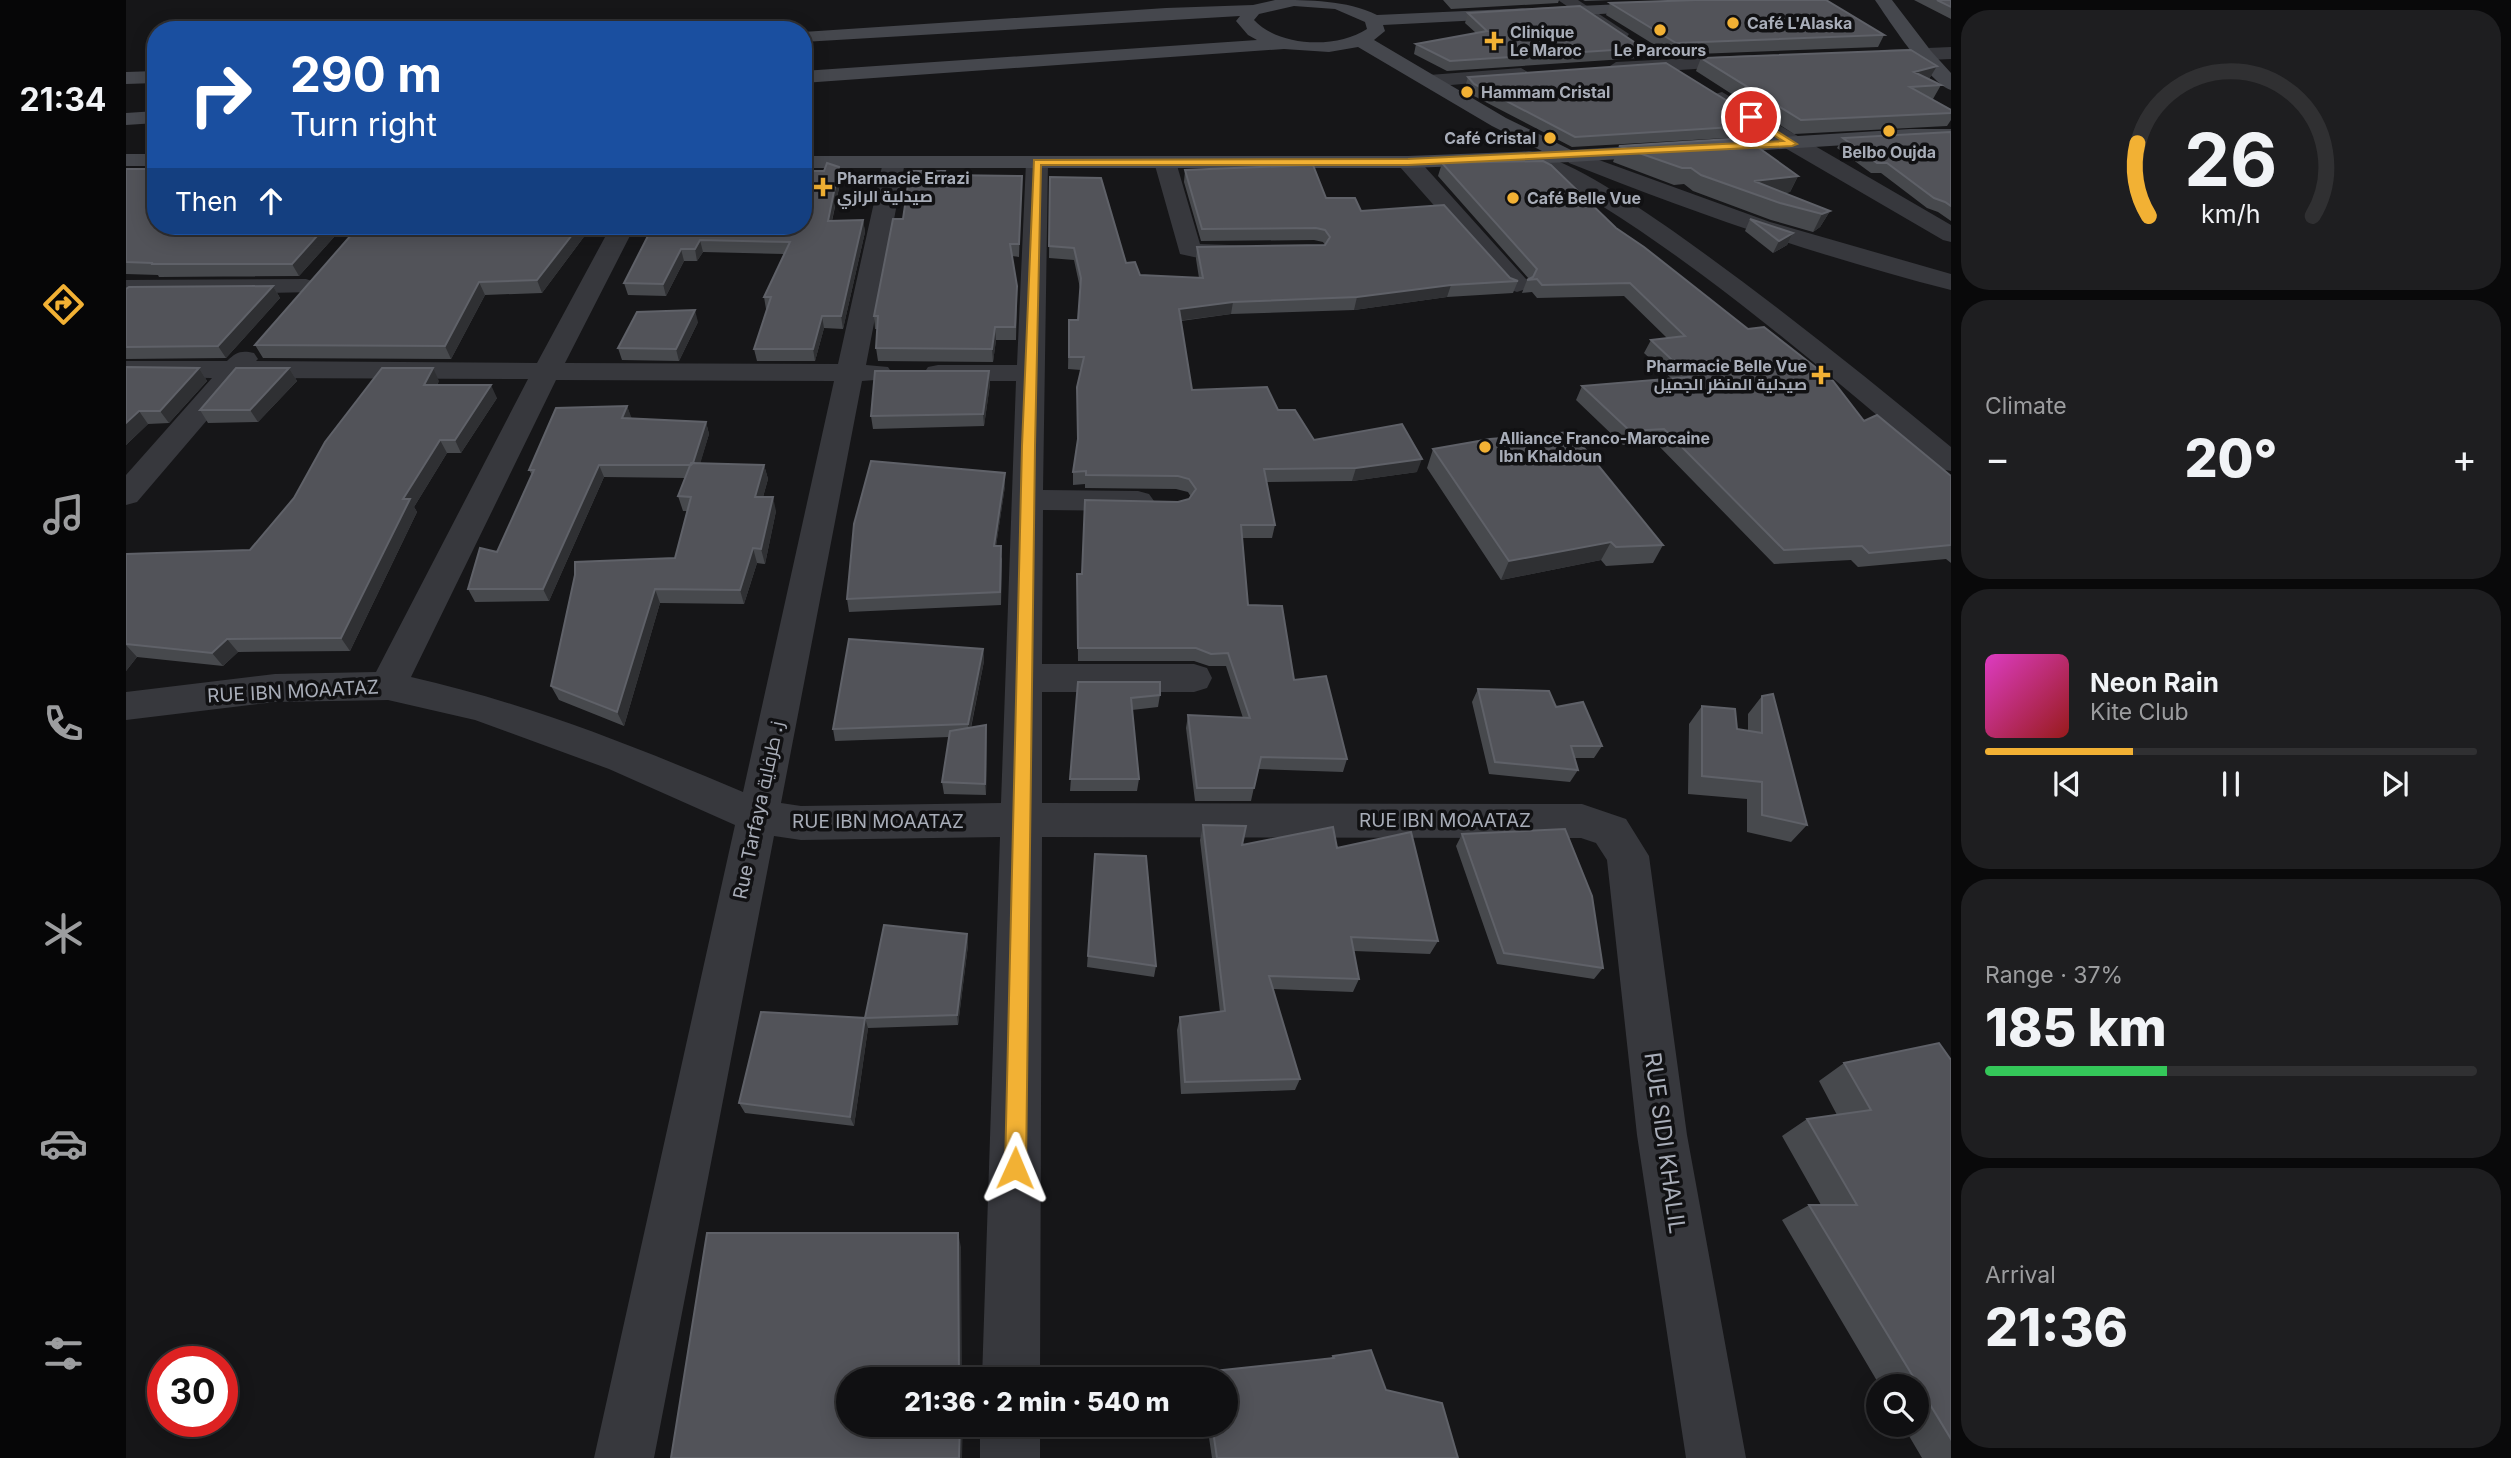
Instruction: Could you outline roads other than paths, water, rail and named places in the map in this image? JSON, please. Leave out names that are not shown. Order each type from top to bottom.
[{"type":"main road","points":[[1883,0],[1924,55],[1951,84]]},
{"type":"main road","points":[[812,36],[1253,10],[1293,1],[1342,6],[1373,20],[1572,4],[1675,5]]},
{"type":"main road","points":[[1253,10],[1245,21],[1249,27],[1257,34],[1285,43]]},
{"type":"main road","points":[[812,75],[1285,43],[1330,47],[1362,41],[1376,31],[1377,26],[1373,20]]},
{"type":"main road","points":[[1362,41],[1507,127],[1572,156]]},
{"type":"main road","points":[[1330,47],[1354,61]]},
{"type":"main road","points":[[126,79],[147,78]]},
{"type":"main road","points":[[126,119],[147,118]]},
{"type":"main road","points":[[812,162],[1408,162],[1792,144],[1899,135],[1951,135]]},
{"type":"main road","points":[[1485,138],[1529,157]]},
{"type":"main road","points":[[126,160],[147,160]]},
{"type":"street","points":[[1572,4],[1792,144],[1951,235]]},
{"type":"street","points":[[1857,57],[1951,53]]},
{"type":"street","points":[[1603,69],[1763,61]]},
{"type":"street","points":[[1429,81],[1536,73]]},
{"type":"street","points":[[1572,156],[1676,198],[1777,233],[1951,282]]},
{"type":"street","points":[[1529,157],[1568,175],[1613,201],[1727,282],[1951,462]]},
{"type":"street","name":"Rue Tarfaya ز. طرفاية","points":[[624,1458],[894,162]]},
{"type":"street","points":[[1011,1367],[1037,162]]},
{"type":"street","points":[[1165,162],[1189,249],[1203,252],[1272,251]]},
{"type":"street","points":[[1408,162],[1517,284]]},
{"type":"street","points":[[388,686],[546,370],[618,235]]},
{"type":"street","points":[[126,288],[315,277],[279,318]]},
{"type":"street","points":[[126,495],[261,339]]},
{"type":"street","points":[[126,369],[1031,373]]},
{"type":"street","points":[[1028,500],[1163,502]]},
{"type":"street","points":[[1025,678],[1194,678]]},
{"type":"street","name":"RUE IBN MOAATAZ","points":[[126,706],[275,688],[388,686],[493,711],[623,758],[757,816],[801,823],[1022,820],[1582,821],[1611,831]]},
{"type":"street","name":"RUE SIDI KHALIL","points":[[1611,831],[1628,856],[1662,1135],[1716,1458]]},
{"type":"street","points":[[1010,1437],[1010,1458]]},
{"type":"place","name":"Café L'Alaska","points":[[1733,23]]},
{"type":"place","name":"Le Parcours","points":[[1660,30]]},
{"type":"place","name":"Clinique Le Maroc","points":[[1494,41]]},
{"type":"place","name":"Hammam Cristal","points":[[1467,92]]},
{"type":"place","name":"Belbo Oujda","points":[[1889,131]]},
{"type":"place","name":"Café Cristal","points":[[1550,138]]},
{"type":"place","name":"Pharmacie Errazi صيدلية الرازي","points":[[823,187]]},
{"type":"place","name":"Café Belle Vue","points":[[1513,198]]},
{"type":"place","name":"Pharmacie Belle Vue صيدلية المنظر الجميل","points":[[1821,375]]},
{"type":"place","name":"Alliance Franco-Marocaine Ibn Khaldoun","points":[[1485,447]]}]
